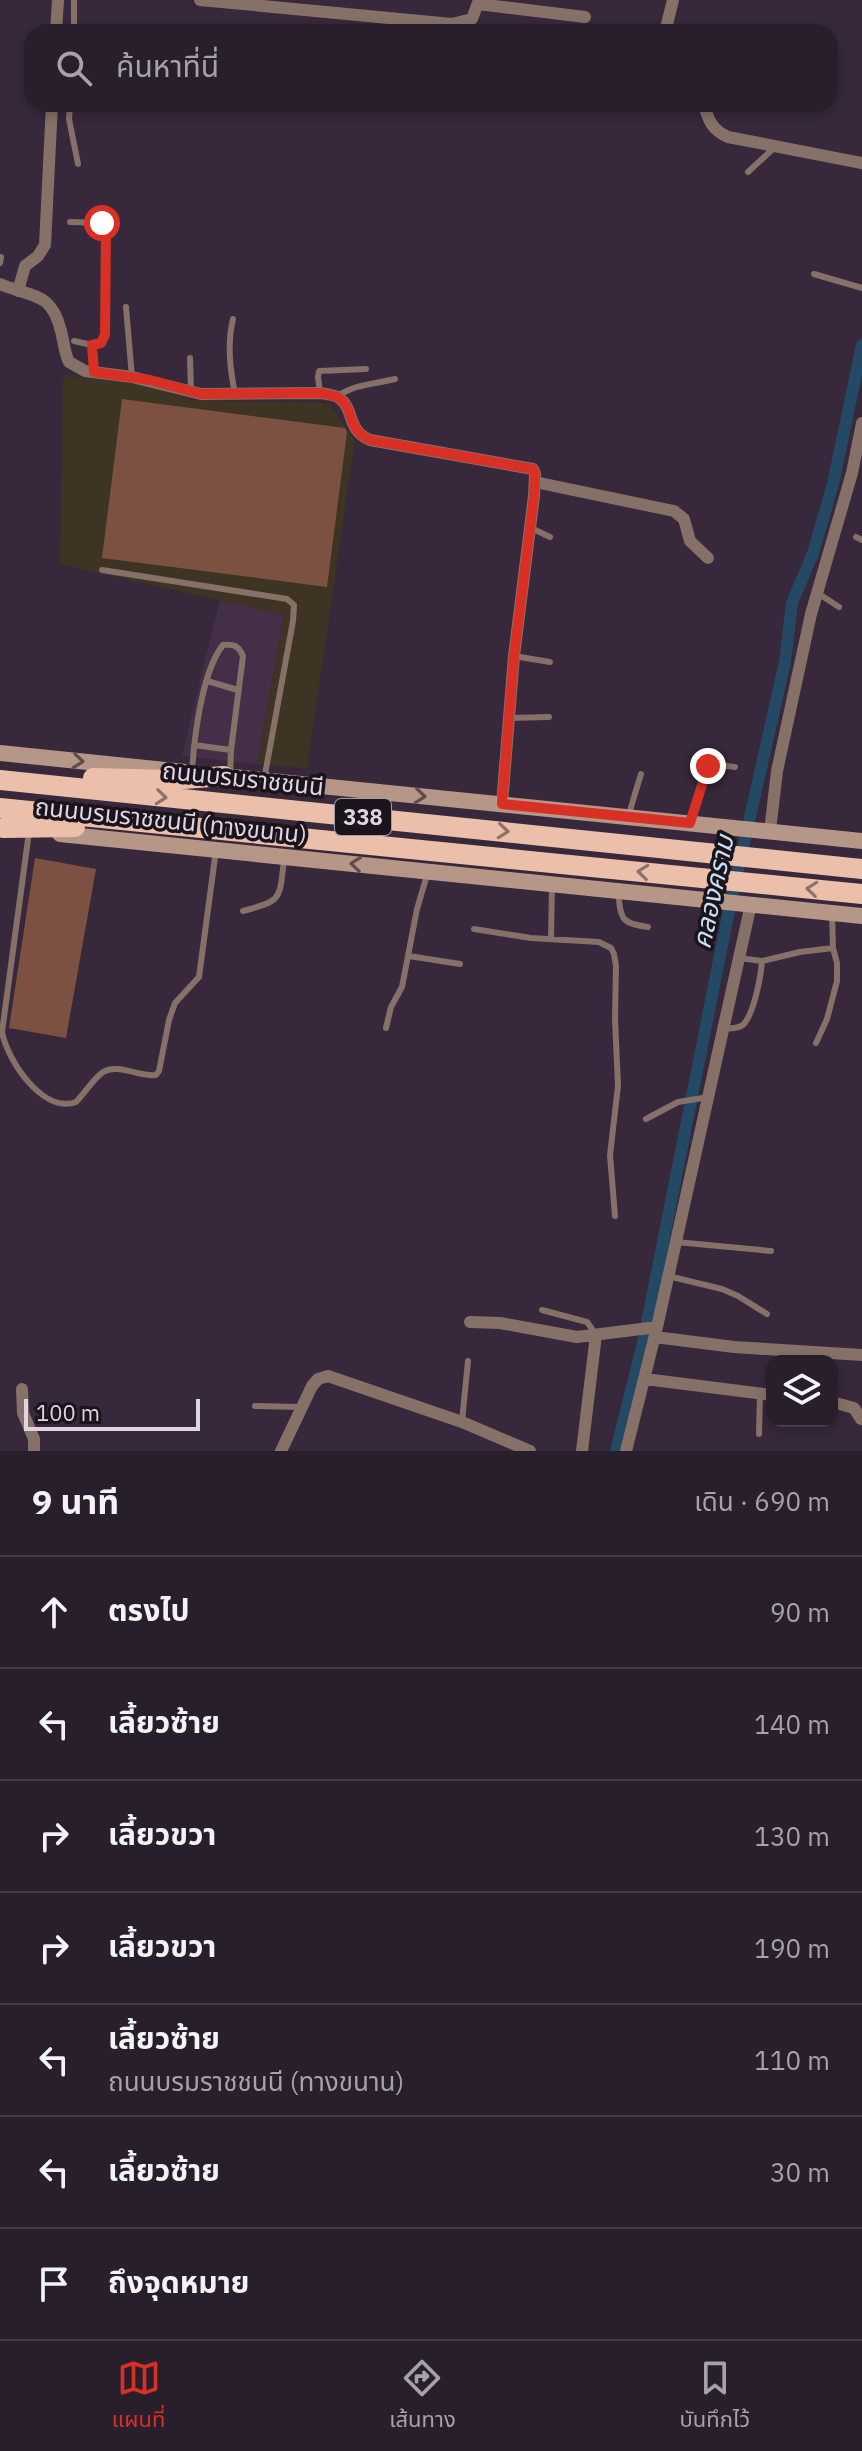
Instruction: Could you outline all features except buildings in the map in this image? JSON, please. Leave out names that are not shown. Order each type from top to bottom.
[{"type":"highway","points":[[29,783],[72,778],[171,780],[227,776]]},
{"type":"highway","name":"ถนนบรมราชชนนี","points":[[0,780],[862,869]]},
{"type":"highway","name":"338","points":[[1,821],[191,826],[862,894]]},
{"type":"main road","name":"ถนนบรมราชชนนี (ทางขนาน)","points":[[0,753],[862,841]]},
{"type":"main road","name":"ถนนบรมราชชนนี (ทางขนาน)","points":[[1,821],[29,831],[862,916]]},
{"type":"street","points":[[56,24],[58,0]]},
{"type":"street","points":[[200,0],[452,24],[472,19],[478,2],[585,17]]},
{"type":"street","points":[[667,24],[673,0]]},
{"type":"street","points":[[18,291],[25,266],[38,256],[45,245],[52,112]]},
{"type":"street","points":[[706,112],[710,124],[728,137],[862,163]]},
{"type":"street","points":[[0,284],[52,306],[69,362],[75,367],[191,392],[320,393],[338,397],[345,404],[354,430],[370,440],[533,469],[535,482],[514,656],[502,804]]},
{"type":"street","points":[[768,831],[777,771],[817,592],[852,473],[862,423]]},
{"type":"street","points":[[535,482],[674,511],[684,519],[690,541],[708,558]]},
{"type":"street","points":[[626,1451],[645,1379],[651,1331],[668,1276],[724,1029],[749,904]]},
{"type":"street","points":[[470,1322],[500,1323],[577,1337],[651,1331],[734,1347],[862,1355]]},
{"type":"street","points":[[582,1451],[596,1335]]},
{"type":"street","points":[[281,1451],[312,1386],[318,1379],[328,1376],[462,1422],[530,1451]]},
{"type":"street","points":[[645,1379],[766,1394]]},
{"type":"street","points":[[22,1389],[23,1413],[34,1439],[34,1451]]},
{"type":"street","points":[[838,1404],[854,1408],[861,1419]]},
{"type":"lane","points":[[74,0],[74,24]]},
{"type":"lane","points":[[69,112],[78,164]]},
{"type":"lane","points":[[748,172],[775,147]]},
{"type":"lane","points":[[70,222],[102,223],[106,226],[105,335],[101,343],[92,345],[74,341]]},
{"type":"lane","points":[[814,274],[862,288]]},
{"type":"lane","points":[[126,307],[132,377]]},
{"type":"lane","points":[[233,319],[229,356],[235,394]]},
{"type":"lane","points":[[92,345],[94,372]]},
{"type":"lane","points":[[190,358],[191,392]]},
{"type":"lane","points":[[320,393],[319,371],[366,369]]},
{"type":"lane","points":[[338,397],[352,387],[395,379]]},
{"type":"lane","points":[[530,527],[550,537]]},
{"type":"lane","points":[[102,570],[287,599],[294,605],[264,780]]},
{"type":"lane","points":[[817,592],[839,607]]},
{"type":"lane","points":[[192,772],[194,745],[207,681],[216,653],[223,645],[233,644],[240,648],[243,656],[227,776]]},
{"type":"lane","points":[[514,656],[550,662]]},
{"type":"lane","points":[[207,681],[238,690]]},
{"type":"lane","points":[[509,718],[549,717]]},
{"type":"lane","points":[[194,745],[231,750]]},
{"type":"lane","points":[[690,823],[708,766],[719,764],[735,767]]},
{"type":"lane","points":[[628,817],[641,774]]},
{"type":"lane","points":[[29,831],[3,1041],[36,1092],[61,1104],[76,1102],[100,1074],[108,1070],[148,1076],[156,1075],[159,1071],[175,1003],[199,977],[216,850]]},
{"type":"lane","points":[[243,911],[273,903],[277,898],[285,857]]},
{"type":"lane","points":[[386,1028],[391,1007],[402,987],[417,909],[428,872]]},
{"type":"lane","points":[[551,939],[552,884]]},
{"type":"lane","points":[[617,891],[624,920],[629,924],[648,927]]},
{"type":"lane","points":[[816,1043],[827,1019],[837,981],[832,912]]},
{"type":"lane","points":[[474,929],[599,942],[611,948],[614,954],[618,1086],[610,1155],[615,1216]]},
{"type":"lane","points":[[739,958],[762,961],[833,948]]},
{"type":"lane","points":[[409,956],[460,964]]},
{"type":"lane","points":[[724,1029],[738,1028],[745,1023],[759,985],[762,961]]},
{"type":"lane","points":[[646,1119],[662,1108],[687,1099],[706,1098]]},
{"type":"lane","points":[[676,1242],[771,1251]]},
{"type":"lane","points":[[668,1276],[722,1289],[767,1314]]},
{"type":"lane","points":[[542,1310],[587,1322],[596,1335]]},
{"type":"lane","points":[[462,1422],[468,1361]]},
{"type":"lane","points":[[759,1434],[766,1394]]},
{"type":"lane","points":[[255,1406],[300,1407]]},
{"type":"shaded area","points":[[63,375],[145,385],[193,400],[329,403],[355,441],[307,768],[257,764],[284,615],[60,564]]},
{"type":"shaded area","points":[[220,600],[284,615],[257,764],[182,756]]},
{"type":"waterway","name":"คลองคราม","points":[[616,1451],[643,1343],[729,910],[785,662],[792,603],[813,553],[833,484],[862,345]]},
{"type":"route","points":[[102,223],[106,226],[105,338],[101,343],[92,345],[94,372],[150,380],[201,394],[320,393],[338,397],[345,404],[354,430],[370,440],[533,469],[534,496],[514,656],[502,804],[690,823],[708,766]]}]
